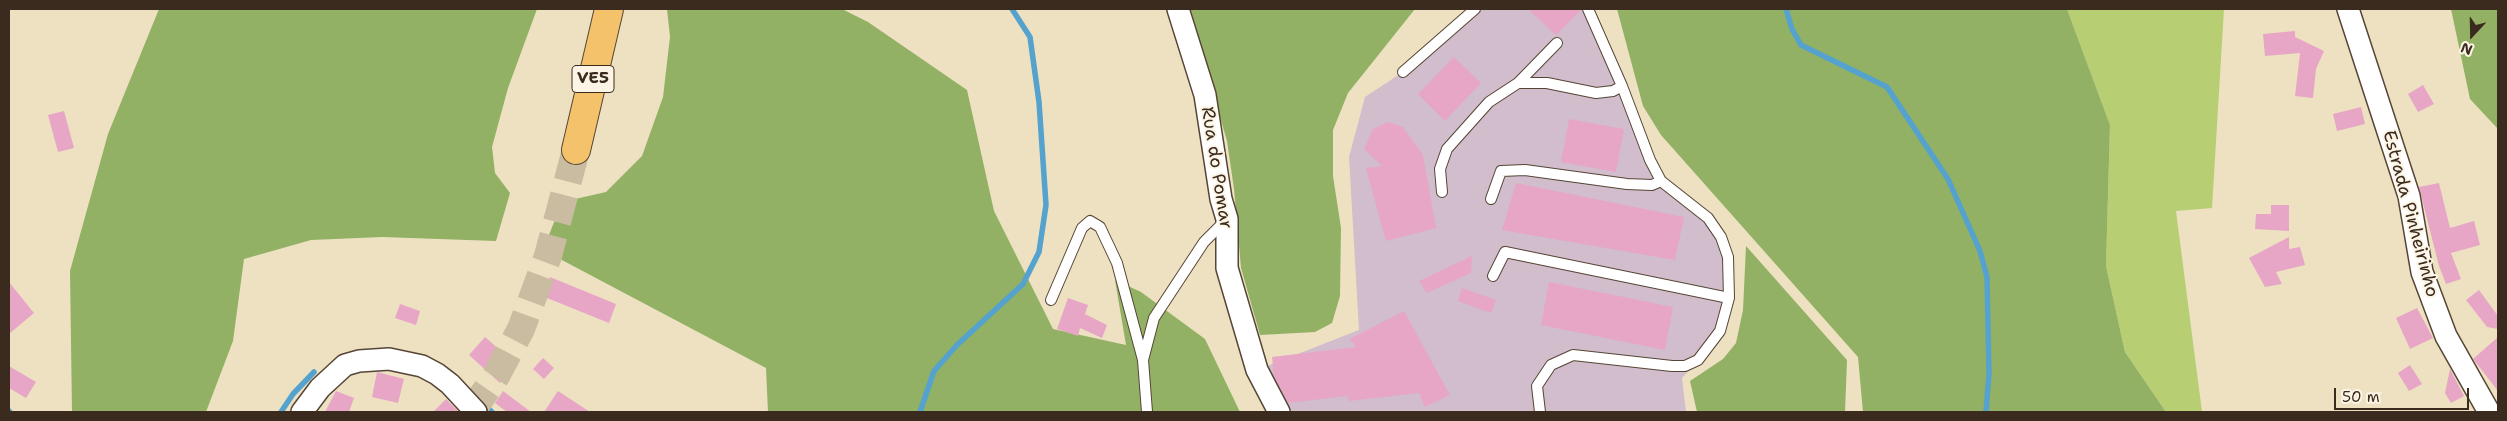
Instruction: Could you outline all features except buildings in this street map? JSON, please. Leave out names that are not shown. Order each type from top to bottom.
[{"type":"main road","name":"VE5","points":[[576,150],[610,9]]},
{"type":"street","name":"Rua do Pomar","points":[[1178,9],[1205,95],[1227,219],[1227,268],[1257,370],[1278,412]]},
{"type":"street","name":"Estrada Pinheirinho","points":[[2348,9],[2409,196],[2422,272],[2446,336],[2489,412]]},
{"type":"street","points":[[302,412],[320,388],[345,365],[360,361],[389,359],[422,366],[437,374],[450,384],[476,412]]},
{"type":"lane","points":[[1403,72],[1475,9]]},
{"type":"lane","points":[[1540,412],[1537,386],[1552,365],[1573,355],[1666,366],[1685,366],[1698,360],[1720,331],[1729,298],[1728,257],[1720,237],[1708,218],[1661,181],[1650,160],[1622,86],[1588,9]]},
{"type":"lane","points":[[1442,192],[1440,169],[1447,149],[1489,102],[1518,83],[1557,43]]},
{"type":"lane","points":[[1518,83],[1547,83],[1596,93],[1613,91],[1622,86]]},
{"type":"lane","points":[[1491,199],[1501,171],[1525,170],[1627,184],[1652,185],[1661,181]]},
{"type":"lane","points":[[1143,360],[1154,318],[1204,242],[1227,219]]},
{"type":"lane","points":[[1051,300],[1082,228],[1090,221],[1100,227],[1117,263],[1143,360],[1147,412]]},
{"type":"lane","points":[[1493,276],[1504,252],[1729,298]]},
{"type":"shaded area","points":[[1475,9],[1588,9],[1661,181],[1708,218],[1728,257],[1729,298],[1712,344],[1682,378],[1686,412],[1279,412],[1257,370],[1359,330],[1349,157],[1365,97],[1403,72]]},
{"type":"green space","points":[[159,9],[537,9],[508,88],[492,147],[495,173],[510,193],[496,241],[382,237],[311,240],[244,259],[233,341],[206,412],[72,412],[70,271],[108,134]]},
{"type":"green space","points":[[667,9],[842,9],[868,22],[967,90],[994,211],[1053,329],[1126,345],[1115,280],[1141,292],[1205,339],[1240,412],[768,412],[766,368],[543,250],[562,202],[606,192],[642,156],[663,97],[670,37]]},
{"type":"green space","points":[[1189,9],[1415,9],[1348,93],[1333,130],[1333,176],[1341,228],[1340,296],[1332,323],[1315,332],[1260,335],[1241,268],[1234,189],[1227,141]]},
{"type":"green space","points":[[1617,9],[2067,9],[2110,125],[2106,266],[2125,352],[2166,412],[1863,412],[1858,357],[1661,135],[1643,106]]},
{"type":"green space","points":[[2067,9],[2224,9],[2212,208],[2176,211],[2202,412],[2166,412],[2125,352],[2106,266],[2110,125]]},
{"type":"green space","points":[[2451,9],[2498,9],[2498,129],[2470,99]]},
{"type":"green space","points":[[1746,246],[1847,360],[1845,412],[1697,412],[1690,381],[1723,359],[1736,343],[1743,310]]},
{"type":"waterway","points":[[920,412],[934,371],[957,345],[1023,284],[1039,252],[1046,205],[1039,102],[1030,37],[1012,9]]},
{"type":"waterway","points":[[1786,9],[1792,29],[1801,45],[1887,87],[1948,179],[1980,251],[1987,277],[1989,374],[1986,412]]},
{"type":"waterway","points":[[281,412],[293,394],[314,372]]},
{"type":"waterway","points":[[475,396],[492,412]]},
{"type":"tunnel","points":[[471,412],[496,376],[521,329],[548,256],[576,150]]}]
